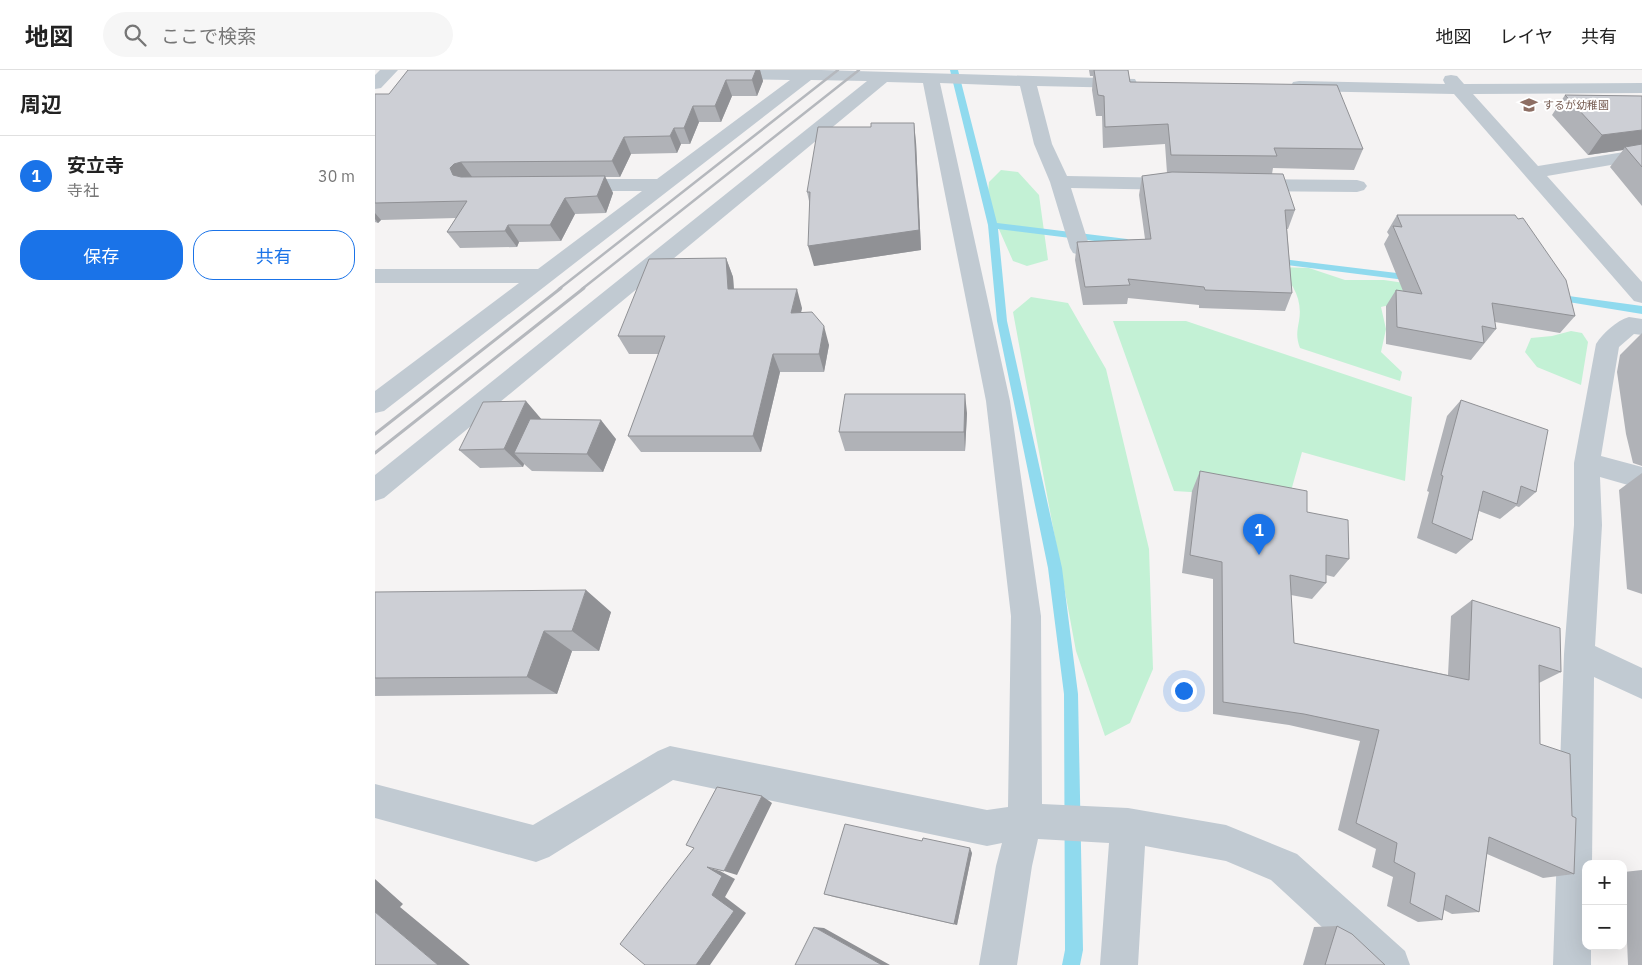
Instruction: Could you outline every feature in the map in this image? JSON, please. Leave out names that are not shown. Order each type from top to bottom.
[{"type":"street","points":[[375,84],[389,70]]},
{"type":"street","points":[[1444,70],[1458,89],[1642,296]]},
{"type":"street","points":[[704,73],[811,72],[931,80],[1145,84]]},
{"type":"street","points":[[375,404],[811,72]]},
{"type":"street","points":[[375,490],[882,77]]},
{"type":"street","points":[[931,80],[998,401],[1026,616],[1025,821],[1014,866],[998,965]]},
{"type":"street","points":[[1028,82],[1043,144],[1060,182],[1080,248]]},
{"type":"street","points":[[1282,86],[1458,89],[1642,88]]},
{"type":"street","points":[[1533,173],[1627,157],[1642,152]]},
{"type":"street","points":[[1060,182],[1199,184]]},
{"type":"street","points":[[1228,184],[1357,186]]},
{"type":"street","points":[[558,186],[663,185]]},
{"type":"street","points":[[375,276],[544,276]]},
{"type":"street","points":[[1572,965],[1579,654],[1588,525],[1587,464],[1607,344],[1629,325],[1642,327]]},
{"type":"street","points":[[1587,464],[1642,478]]},
{"type":"street","points":[[1579,654],[1642,684]]},
{"type":"street","points":[[375,801],[536,844],[670,763],[987,828],[1025,821],[1128,826],[1225,843],[1284,867],[1391,965]]},
{"type":"street","points":[[1119,965],[1128,826]]},
{"type":"green space","points":[[1001,170],[1018,172],[1039,195],[1048,260],[1027,266],[1013,261],[987,202],[989,182]]},
{"type":"green space","points":[[1278,267],[1309,268],[1345,280],[1384,280],[1411,284],[1410,300],[1381,307],[1386,329],[1381,352],[1402,372],[1400,381],[1300,348],[1297,334],[1300,313],[1298,298],[1292,285]]},
{"type":"green space","points":[[1031,297],[1068,303],[1106,369],[1149,549],[1153,669],[1130,723],[1105,736],[1076,651],[1013,312]]},
{"type":"green space","points":[[1113,321],[1186,321],[1412,397],[1405,481],[1302,452],[1289,498],[1174,491]]},
{"type":"green space","points":[[1571,331],[1582,333],[1588,342],[1581,385],[1537,367],[1525,352],[1531,338],[1552,336]]},
{"type":"building","points":[[408,70],[756,70],[752,80],[726,80],[715,106],[693,106],[684,128],[674,128],[670,136],[624,137],[612,161],[461,162],[454,164],[450,168],[453,175],[461,177],[605,176],[597,196],[565,198],[550,225],[508,225],[505,231],[447,232],[467,201],[375,203],[375,94],[389,94]]},
{"type":"building","points":[[1094,70],[1128,70],[1130,82],[1337,85],[1363,149],[1274,148],[1277,156],[1171,155],[1168,124],[1105,127],[1104,96],[1098,95]]},
{"type":"building","points":[[1565,95],[1642,96],[1642,130],[1602,135]]},
{"type":"building","points":[[871,123],[914,123],[919,230],[808,246],[810,192],[807,192],[818,127],[871,127]]},
{"type":"building","points":[[1642,144],[1642,167],[1625,147]]},
{"type":"building","points":[[1172,172],[1283,174],[1295,210],[1285,210],[1292,293],[1205,290],[1204,287],[1128,279],[1130,285],[1085,287],[1077,242],[1151,239],[1142,176]]},
{"type":"building","points":[[1397,215],[1515,215],[1518,219],[1523,218],[1566,280],[1575,316],[1492,303],[1496,329],[1482,326],[1484,343],[1397,327],[1396,290],[1422,294],[1393,226],[1402,227]]},
{"type":"building","points":[[726,258],[728,289],[797,289],[791,313],[812,312],[824,326],[819,354],[773,354],[753,436],[628,436],[665,336],[618,336],[649,259]]},
{"type":"building","points":[[845,394],[965,394],[964,432],[839,432]]},
{"type":"building","points":[[1461,400],[1548,430],[1536,492],[1521,486],[1517,504],[1483,491],[1472,540],[1432,523],[1443,476],[1441,475]]},
{"type":"building","points":[[526,401],[504,449],[459,450],[483,402]]},
{"type":"building","points":[[530,419],[601,420],[587,454],[514,453]]},
{"type":"building","points":[[1200,471],[1307,491],[1307,512],[1348,520],[1349,559],[1326,555],[1326,583],[1290,575],[1294,643],[1469,680],[1472,600],[1560,628],[1561,672],[1539,665],[1540,744],[1570,754],[1572,816],[1576,818],[1574,874],[1489,837],[1479,912],[1446,895],[1442,920],[1410,903],[1415,873],[1394,862],[1397,843],[1356,823],[1379,730],[1304,714],[1223,702],[1222,562],[1190,555]]},
{"type":"building","points":[[586,590],[572,631],[544,631],[527,677],[375,678],[375,592]]},
{"type":"building","points":[[717,787],[762,796],[724,871],[707,867],[722,876],[712,895],[734,911],[696,965],[645,965],[620,944],[694,848],[686,845]]},
{"type":"building","points":[[845,824],[922,841],[923,838],[970,848],[954,924],[824,894]]},
{"type":"building","points":[[375,912],[438,965],[375,965]]},
{"type":"building","points":[[1337,926],[1352,934],[1385,965],[1325,965]]},
{"type":"building","points":[[814,927],[882,965],[795,965]]},
{"type":"waterway","points":[[954,70],[993,225]]},
{"type":"waterway","points":[[993,225],[1127,242]]},
{"type":"waterway","points":[[993,225],[1002,321],[1055,568],[1071,694],[1074,950],[1071,965]]},
{"type":"waterway","points":[[1274,261],[1413,278]]},
{"type":"waterway","points":[[1554,297],[1642,310]]},
{"type":"railway","points":[[559,289],[838,70]]},
{"type":"railway","points":[[582,289],[859,70]]},
{"type":"railway","points":[[375,434],[561,288]]},
{"type":"railway","points":[[375,453],[584,288]]},
{"type":"place","name":"するが幼稚園","points":[[1529,105]]},
{"type":"place","name":"安立寺","points":[[1259,555]]}]
